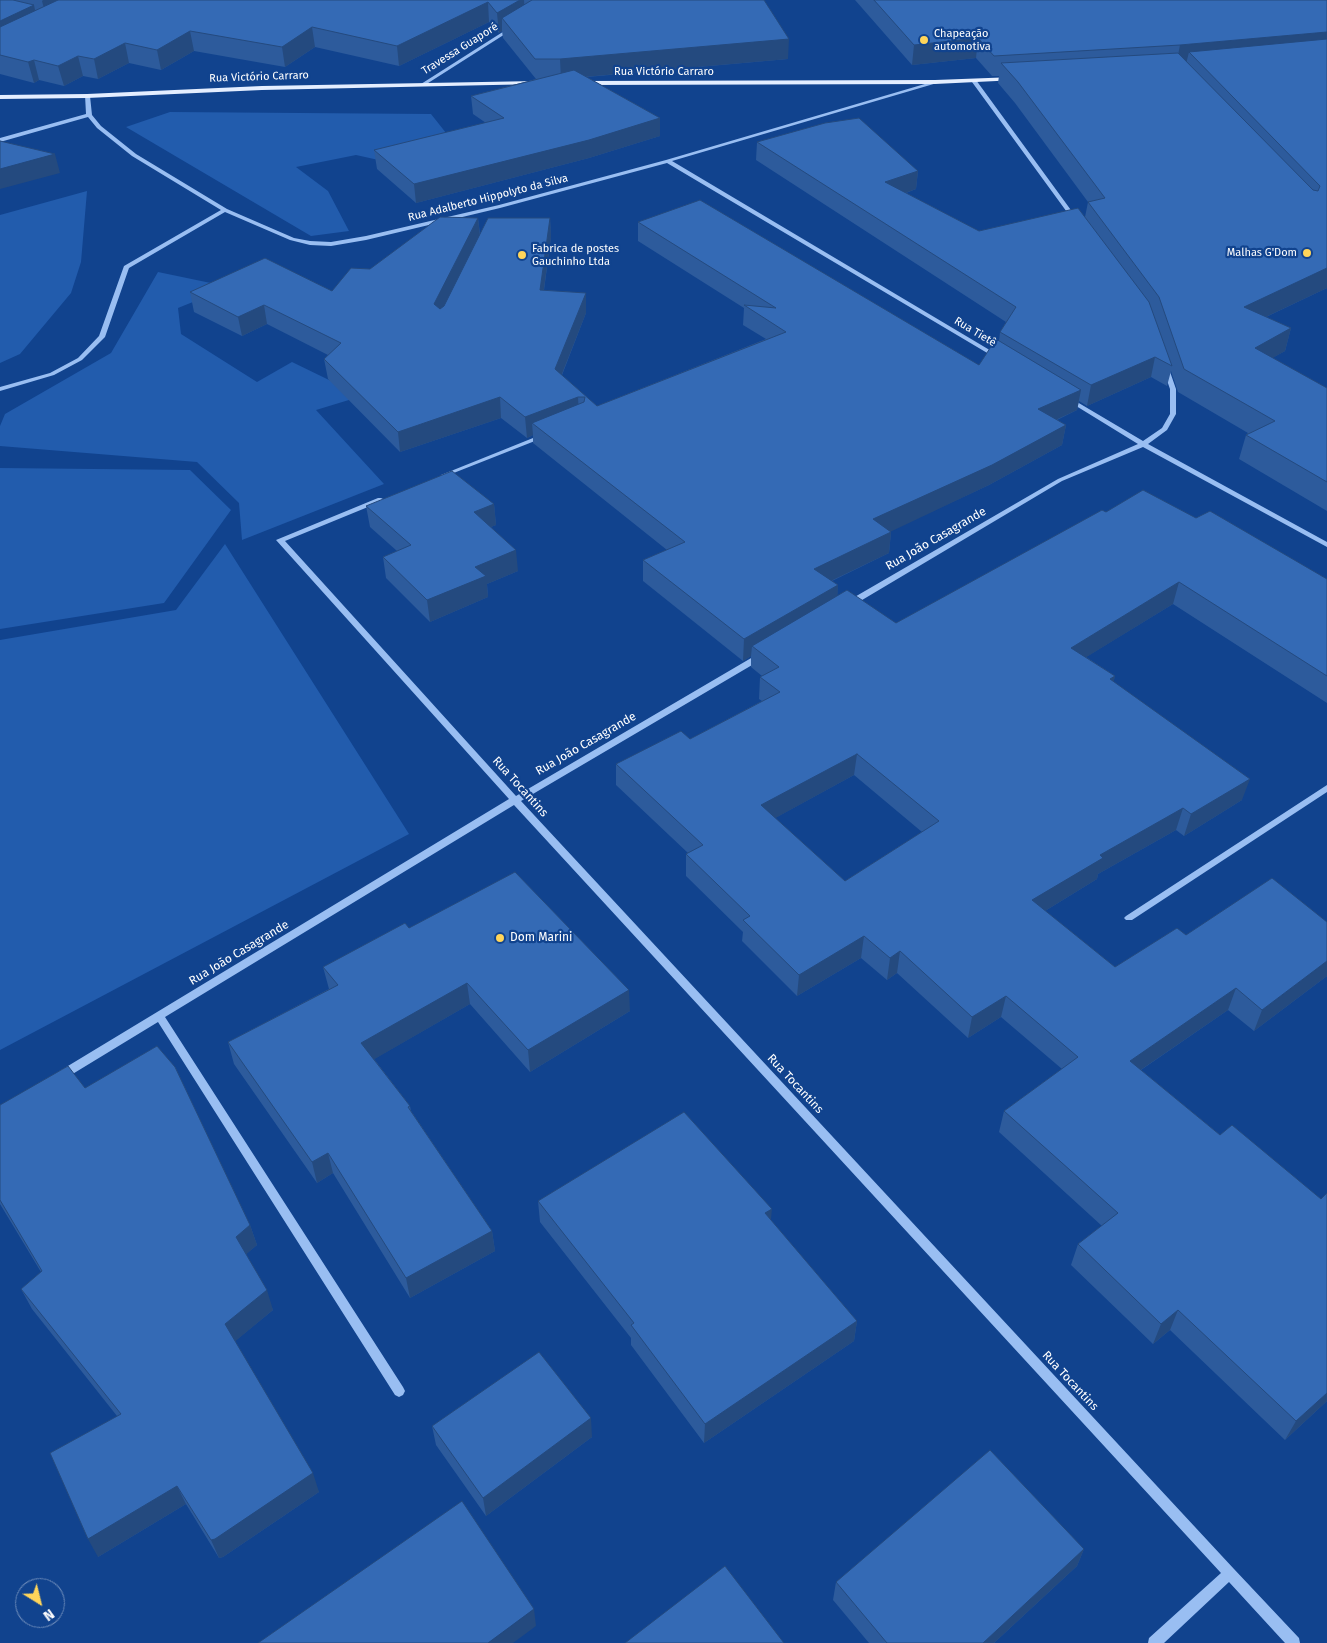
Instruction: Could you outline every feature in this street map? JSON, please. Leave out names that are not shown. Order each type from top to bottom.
[{"type":"main road","name":"Rua Victório Carraro","points":[[572,83],[935,82],[1022,78]]},
{"type":"main road","name":"Rua Victório Carraro","points":[[0,96],[87,96],[262,88],[542,83]]},
{"type":"street","name":"Travessa Guaporé","points":[[423,84],[516,26]]},
{"type":"street","points":[[974,81],[1079,225]]},
{"type":"street","name":"Rua Adalberto Hippolyto da Silva","points":[[89,115],[99,127],[134,155],[224,210],[292,239],[310,244],[331,244],[366,238],[500,206],[668,161],[935,82]]},
{"type":"street","points":[[0,140],[89,115],[87,96]]},
{"type":"street","name":"Rua Tietê","points":[[668,161],[999,358]]},
{"type":"street","points":[[496,214],[500,206]]},
{"type":"street","points":[[0,389],[52,374],[80,359],[102,337],[126,268],[142,256],[224,210]]},
{"type":"street","name":"Rua João Casagrande","points":[[839,610],[1060,480],[1143,444],[1165,429],[1173,414],[1173,389],[1161,355]]},
{"type":"street","points":[[1066,398],[1143,444],[1327,545]]},
{"type":"street","points":[[436,478],[555,431]]},
{"type":"street","points":[[280,540],[390,497]]},
{"type":"street","name":"Rua Tocantins","points":[[280,540],[515,800],[1294,1643]]},
{"type":"street","name":"Rua João Casagrande","points":[[50,1082],[515,800],[770,650]]},
{"type":"street","points":[[1129,918],[1327,788]]},
{"type":"street","points":[[159,1016],[399,1391]]},
{"type":"street","points":[[1154,1643],[1230,1573]]},
{"type":"shaded area","points":[[170,112],[431,114],[454,143],[383,161],[356,155],[296,167],[328,191],[349,231],[311,236],[126,127]]},
{"type":"shaded area","points":[[87,191],[81,262],[71,293],[20,354],[0,363],[0,215]]},
{"type":"shaded area","points":[[158,272],[230,287],[178,308],[181,334],[257,382],[292,362],[362,396],[316,410],[384,484],[242,540],[239,503],[197,462],[0,446],[0,426],[5,414],[111,353]]},
{"type":"shaded area","points":[[0,468],[190,470],[231,510],[164,603],[0,629]]},
{"type":"shaded area","points":[[225,544],[409,834],[0,1050],[0,640],[176,610]]},
{"type":"building","points":[[0,0],[13,0],[34,5],[0,21]]},
{"type":"building","points":[[58,0],[520,0],[497,13],[488,2],[397,46],[312,27],[282,47],[190,31],[157,50],[125,43],[94,59],[78,56],[58,66],[34,60],[28,62],[0,55],[0,27]]},
{"type":"building","points":[[532,0],[764,0],[789,39],[560,59],[535,59],[502,18]]},
{"type":"building","points":[[874,0],[1327,0],[1327,32],[1180,45],[994,56],[978,38],[914,45]]},
{"type":"building","points":[[1327,39],[1327,268],[1244,307],[1291,328],[1255,348],[1327,388],[1327,482],[1246,435],[1275,421],[1184,369],[1159,297],[1088,202],[1105,198],[1018,82],[1001,63],[1178,53],[1313,190],[1318,191],[1320,186],[1189,52]]},
{"type":"building","points":[[574,70],[660,118],[589,140],[414,184],[374,150],[504,118],[471,96]]},
{"type":"building","points":[[859,118],[918,171],[885,182],[979,231],[1078,208],[1149,302],[1172,366],[1155,357],[1091,385],[1000,332],[1016,307],[757,142],[825,123]]},
{"type":"building","points":[[0,141],[55,154],[0,169]]},
{"type":"building","points":[[700,200],[979,365],[996,339],[1081,390],[1038,409],[1066,425],[992,465],[873,519],[891,532],[814,569],[838,585],[744,639],[643,560],[685,542],[532,423],[584,402],[585,397],[578,397],[525,417],[500,397],[398,432],[324,359],[341,343],[264,305],[238,317],[190,292],[265,258],[332,291],[351,268],[370,269],[440,217],[478,218],[434,304],[440,309],[444,306],[488,218],[550,218],[540,290],[586,293],[555,369],[597,406],[786,332],[744,305],[776,308],[638,222]]},
{"type":"building","points":[[452,471],[494,504],[474,512],[516,550],[475,567],[486,576],[427,600],[383,557],[411,545],[366,506]]},
{"type":"building","points":[[1143,490],[1196,518],[1210,511],[1327,579],[1327,676],[1179,582],[1071,648],[1115,676],[1110,679],[1250,779],[1191,814],[1183,808],[1100,855],[1103,858],[1032,900],[1115,967],[1177,928],[1186,935],[1272,878],[1327,922],[1327,961],[1262,1010],[1236,988],[1130,1061],[1220,1135],[1232,1125],[1321,1199],[1327,1193],[1327,1393],[1296,1421],[1178,1310],[1161,1324],[1078,1244],[1118,1213],[1004,1111],[1078,1057],[1006,996],[972,1017],[900,951],[890,958],[864,936],[799,975],[743,920],[750,916],[686,854],[703,845],[616,764],[681,731],[690,739],[780,692],[760,677],[779,667],[752,646],[847,590],[896,623],[1102,510],[1106,512]],"holes":[[[857,754],[939,821],[845,881],[761,805]]]},
{"type":"building","points":[[515,872],[629,990],[528,1050],[467,983],[361,1043],[410,1106],[408,1107],[492,1231],[406,1278],[328,1153],[312,1162],[228,1042],[338,985],[323,967],[405,923],[409,928]]},
{"type":"building","points":[[157,1046],[175,1067],[250,1225],[236,1237],[267,1290],[225,1324],[313,1473],[215,1539],[211,1540],[177,1486],[88,1539],[50,1453],[121,1414],[21,1289],[42,1271],[0,1200],[0,1105],[68,1066],[85,1088]]},
{"type":"building","points":[[684,1112],[772,1209],[765,1213],[857,1321],[705,1424],[631,1325],[634,1323],[538,1201]]},
{"type":"building","points":[[539,1352],[591,1418],[483,1498],[432,1426]]},
{"type":"building","points":[[990,1450],[1084,1549],[983,1643],[887,1643],[836,1582]]},
{"type":"building","points":[[462,1501],[534,1609],[488,1643],[258,1643]]},
{"type":"building","points":[[725,1566],[784,1643],[625,1643]]},
{"type":"place","name":"Chapeação automotiva","points":[[924,40]]},
{"type":"place","name":"Malhas G'Dom","points":[[1307,253]]},
{"type":"place","name":"Fabrica de postes Gauchinho Ltda","points":[[522,255]]},
{"type":"place","name":"Dom Marini","points":[[500,938]]}]
